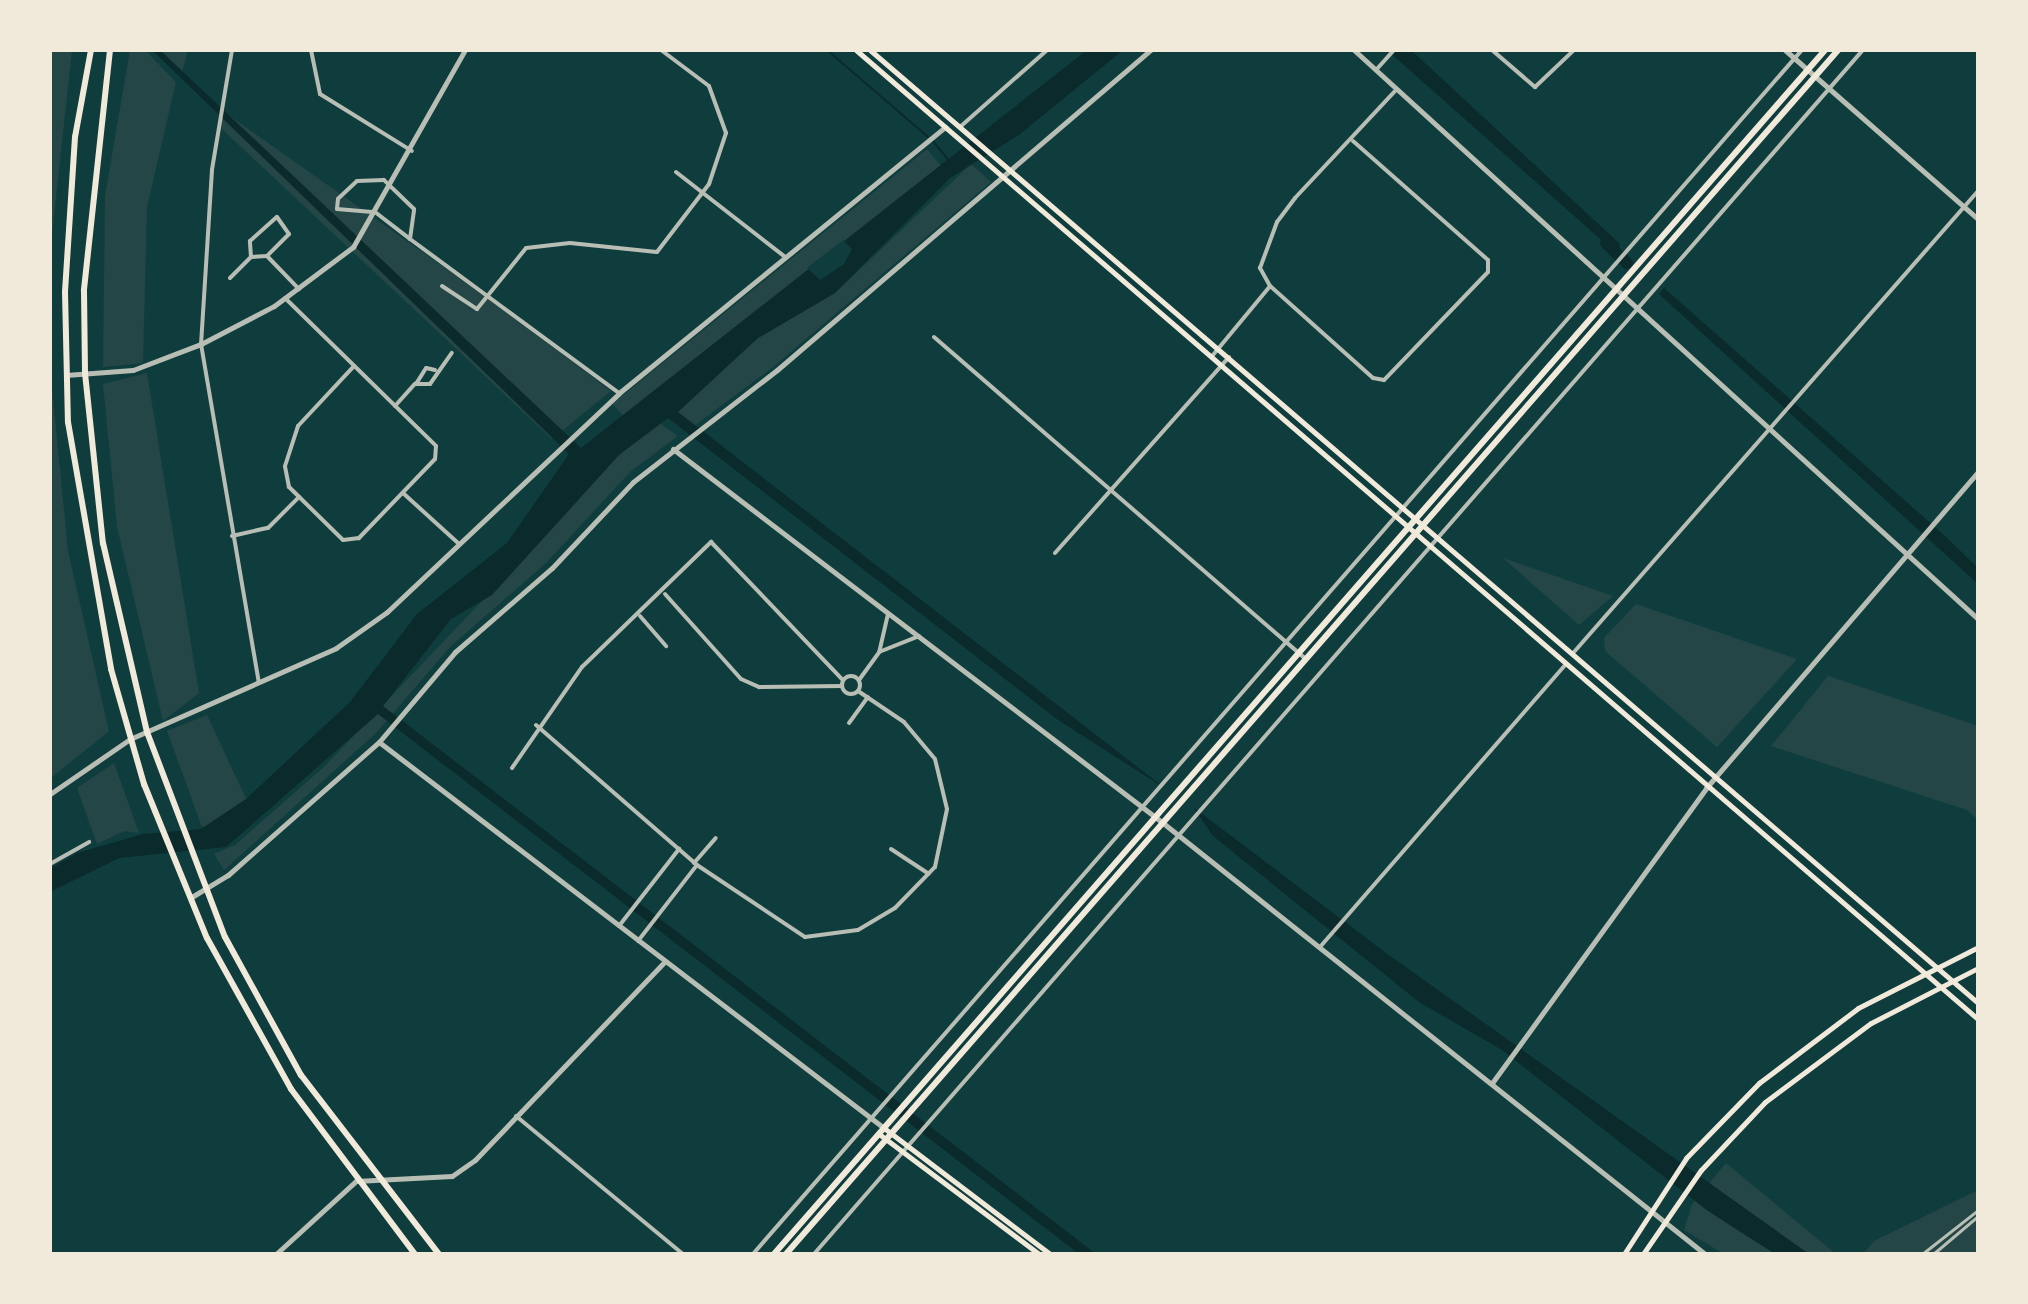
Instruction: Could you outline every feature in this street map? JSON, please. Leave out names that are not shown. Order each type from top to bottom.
[{"type":"main road","points":[[91,50],[75,137],[66,375],[71,452],[93,581],[130,739],[161,831],[190,898],[291,1089],[356,1181],[415,1254]]},
{"type":"main road","points":[[110,50],[89,216],[85,373],[103,543],[147,732],[189,855],[205,892],[301,1075],[377,1179],[439,1254]]},
{"type":"main road","points":[[856,50],[1223,363],[1706,788],[1978,1019]]},
{"type":"main road","points":[[870,50],[1574,652],[1978,1003]]},
{"type":"main road","points":[[774,1254],[1825,50]]},
{"type":"main road","points":[[786,1254],[1308,661],[1838,50]]},
{"type":"main road","points":[[1624,1254],[1686,1158],[1806,1044],[1924,974],[1978,947]]},
{"type":"main road","points":[[1643,1254],[1701,1170],[1823,1054],[1978,968]]},
{"type":"main road","points":[[884,1128],[1050,1254]]},
{"type":"main road","points":[[879,1134],[1039,1254]]},
{"type":"street","points":[[232,50],[219,121],[201,344],[260,684]]},
{"type":"street","points":[[311,50],[320,94],[412,151]]},
{"type":"street","points":[[66,375],[133,370],[201,344],[285,298],[353,247],[364,235],[393,186],[465,50]]},
{"type":"street","points":[[442,286],[467,308],[490,298],[526,248],[570,243],[657,252],[702,192],[726,133],[709,86],[661,50]]},
{"type":"street","points":[[960,127],[1047,50]]},
{"type":"street","points":[[190,898],[205,892],[379,742],[455,652],[673,449],[1005,178],[1151,50]]},
{"type":"street","points":[[1354,50],[1978,619]]},
{"type":"street","points":[[1376,70],[1394,50]]},
{"type":"street","points":[[1492,50],[1535,87],[1574,50]]},
{"type":"street","points":[[1785,50],[1978,219]]},
{"type":"street","points":[[753,1254],[1802,50]]},
{"type":"street","points":[[814,1254],[1863,50]]},
{"type":"street","points":[[1353,141],[1488,260],[1488,272],[1384,380],[1373,378],[1270,286],[1260,268],[1277,222],[1397,89]]},
{"type":"street","points":[[50,794],[130,739],[336,648],[387,612],[619,393],[945,127]]},
{"type":"street","points":[[676,172],[784,256]]},
{"type":"street","points":[[410,239],[414,209],[393,186],[357,181],[338,199],[337,209],[375,212],[410,239],[619,393]]},
{"type":"street","points":[[1574,652],[1978,191]]},
{"type":"street","points":[[230,278],[251,257],[267,256],[289,234],[277,217],[250,241],[251,257]]},
{"type":"street","points":[[267,256],[299,289]]},
{"type":"street","points":[[1213,355],[1270,286]]},
{"type":"street","points":[[285,298],[436,446],[435,459],[359,538],[343,540],[289,487],[288,441],[354,366]]},
{"type":"street","points":[[934,337],[1308,661]]},
{"type":"street","points":[[416,384],[430,384],[435,370],[452,353]]},
{"type":"street","points":[[1055,553],[1229,357]]},
{"type":"street","points":[[395,406],[426,368],[435,370]]},
{"type":"street","points":[[673,449],[1163,823],[1492,1083],[1648,1214],[1664,1222],[1705,1254]]},
{"type":"street","points":[[1492,1083],[1706,788],[1978,472]]},
{"type":"street","points":[[403,493],[458,543]]},
{"type":"street","points":[[232,536],[268,528],[299,497]]},
{"type":"street","points":[[512,768],[536,725],[582,667],[665,594],[711,542],[850,694],[858,691]]},
{"type":"street","points":[[665,594],[741,679],[759,687],[859,680]]},
{"type":"street","points":[[858,691],[859,680],[879,652],[888,612]]},
{"type":"street","points":[[640,616],[666,646]]},
{"type":"street","points":[[879,652],[919,636]]},
{"type":"street","points":[[1318,948],[1565,665]]},
{"type":"street","points":[[536,725],[696,864],[805,937],[858,930],[895,908],[929,874],[947,809],[935,759],[904,722],[858,691]]},
{"type":"street","points":[[849,723],[868,697]]},
{"type":"street","points":[[379,742],[884,1128]]},
{"type":"street","points":[[638,941],[716,838]]},
{"type":"street","points":[[50,864],[89,842]]},
{"type":"street","points":[[619,926],[679,849]]},
{"type":"street","points":[[891,849],[929,874]]},
{"type":"street","points":[[276,1254],[356,1181],[452,1176],[516,1116],[665,961]]},
{"type":"street","points":[[516,1116],[683,1254]]},
{"type":"street","points":[[870,1120],[879,1134]]},
{"type":"street","points":[[1922,1254],[1978,1213]]},
{"type":"street","points":[[1933,1254],[1978,1213]]},
{"type":"shaded area","points":[[50,50],[72,50],[50,253]]},
{"type":"shaded area","points":[[130,50],[145,50],[176,82],[147,207],[143,363],[103,367],[105,196]]},
{"type":"shaded area","points":[[152,50],[160,50],[581,448],[1087,50],[1123,50],[1019,135],[950,178],[835,293],[758,338],[678,412],[1166,789],[1058,720],[668,418],[619,455],[492,595],[451,619],[383,706],[1096,1254],[1079,1254],[378,714],[226,847],[119,858],[50,892],[50,869],[77,853],[143,834],[201,829],[246,799],[350,702],[417,614],[507,543],[569,454]]},
{"type":"shaded area","points":[[155,50],[188,50],[181,76]]},
{"type":"shaded area","points":[[1387,50],[1411,50],[1620,244],[1616,253]]},
{"type":"shaded area","points":[[217,107],[482,294],[611,391],[552,439],[222,129]]},
{"type":"shaded area","points":[[927,149],[941,166],[852,249],[626,418],[612,404]]},
{"type":"shaded area","points":[[971,164],[991,182],[773,367],[690,429],[667,412],[758,338],[835,293]]},
{"type":"shaded area","points":[[1664,288],[1944,535],[1978,568],[1978,584],[1659,294]]},
{"type":"shaded area","points":[[50,367],[68,551],[109,731],[50,779]]},
{"type":"shaded area","points":[[147,373],[199,693],[163,721],[117,527],[103,384]]},
{"type":"shaded area","points":[[655,420],[678,436],[631,471],[546,563],[450,647],[376,733],[224,870],[214,854],[235,845],[325,766],[502,580],[594,470]]},
{"type":"shaded area","points":[[1503,558],[1613,596],[1579,625]]},
{"type":"shaded area","points":[[1636,604],[1797,659],[1717,747],[1605,651],[1604,638]]},
{"type":"shaded area","points":[[1828,676],[1978,726],[1978,820],[1967,810],[1771,746]]},
{"type":"shaded area","points":[[207,715],[249,805],[226,824],[202,827],[167,731]]},
{"type":"shaded area","points":[[114,763],[139,833],[124,831],[97,844],[77,788]]},
{"type":"shaded area","points":[[1193,807],[1386,953],[1809,1254],[1775,1254],[1708,1211],[1502,1050],[1419,1002],[1213,836]]},
{"type":"shaded area","points":[[1726,1163],[1836,1254],[1724,1254],[1684,1230],[1692,1204]]},
{"type":"shaded area","points":[[1978,1190],[1978,1254],[1863,1254],[1874,1241]]},
{"type":"pier","points":[[843,240],[852,249],[844,264],[820,280],[807,268]]},
{"type":"waterway","points":[[827,50],[928,137]]},
{"type":"waterway","points":[[933,141],[949,161]]},
{"type":"waterway","points":[[1606,243],[1627,263]]}]
